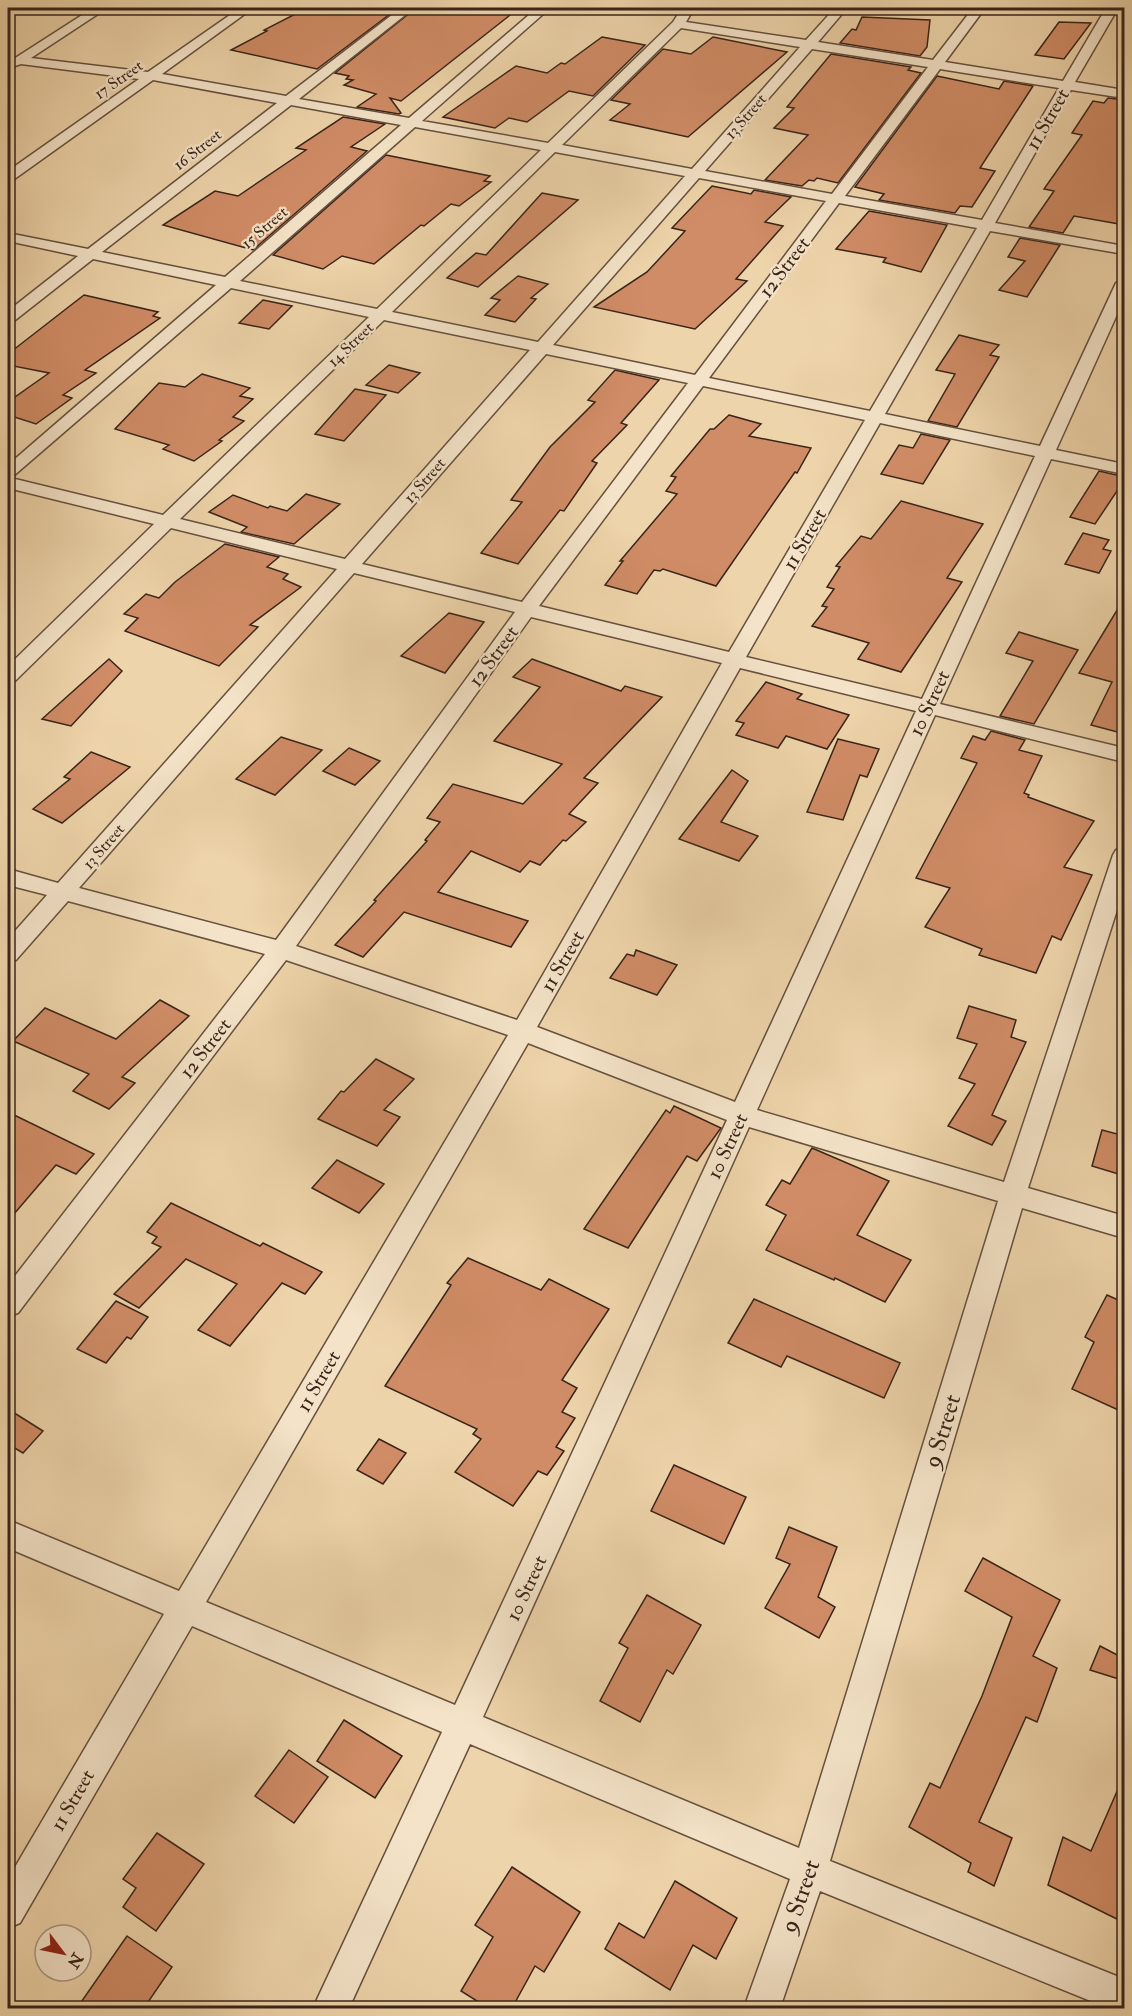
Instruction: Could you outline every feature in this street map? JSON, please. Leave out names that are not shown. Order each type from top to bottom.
[{"type":"street","points":[[8,67],[101,8]]},
{"type":"street","name":"17 Street","points":[[8,177],[247,8]]},
{"type":"street","name":"16 Street","points":[[8,318],[408,8]]},
{"type":"street","name":"15 Street","points":[[8,474],[544,8]]},
{"type":"street","name":"14 Street","points":[[8,677],[678,24],[688,8]]},
{"type":"street","name":"13 Street","points":[[8,954],[841,8]]},
{"type":"street","name":"12 Street","points":[[8,1305],[280,950],[527,609],[979,8]]},
{"type":"street","name":"11 Street","points":[[8,1911],[523,1031],[734,660],[1112,8]]},
{"type":"street","points":[[678,24],[1125,94]]},
{"type":"street","points":[[19,60],[150,76],[1125,250]]},
{"type":"street","points":[[8,237],[1125,469]]},
{"type":"street","name":"10 Street","points":[[331,2008],[463,1725],[927,707],[1125,283]]},
{"type":"street","points":[[8,483],[1125,755]]},
{"type":"street","name":"9 Street","points":[[762,2008],[810,1870],[1013,1195],[1125,855]]},
{"type":"street","points":[[8,877],[280,950],[523,1031],[741,1115],[1125,1227]]},
{"type":"street","points":[[8,1534],[810,1870],[1125,1997]]},
{"type":"building","points":[[307,8],[398,8],[317,69],[231,50]]},
{"type":"building","points":[[416,8],[519,8],[401,101],[390,98],[401,113],[357,107],[376,94],[344,85],[353,80],[346,79],[349,76],[335,73]]},
{"type":"building","points":[[862,17],[930,20],[927,47],[920,56],[840,43],[852,29],[856,30]]},
{"type":"building","points":[[1059,22],[1091,23],[1064,59],[1035,55]]},
{"type":"building","points":[[602,37],[645,45],[593,96],[569,91],[527,122],[509,118],[495,128],[443,117],[516,66],[547,73],[561,63],[565,64]]},
{"type":"building","points":[[713,37],[787,52],[688,137],[610,120],[630,104],[611,100],[663,49],[691,54]]},
{"type":"building","points":[[831,54],[911,67],[908,70],[921,73],[838,183],[817,178],[814,181],[809,180],[802,186],[765,180],[808,135],[774,128],[794,108],[787,107]]},
{"type":"building","points":[[937,76],[999,89],[1004,81],[1033,86],[980,168],[995,171],[972,207],[960,206],[955,213],[879,200],[884,194],[855,187]]},
{"type":"building","points":[[1108,98],[1125,100],[1125,225],[1074,216],[1063,233],[1029,227],[1054,191],[1044,189],[1082,135],[1072,133],[1093,101],[1104,103]]},
{"type":"building","points":[[343,117],[385,124],[351,147],[367,151],[253,250],[163,225],[215,191],[238,196],[306,150],[296,148]]},
{"type":"building","points":[[386,155],[490,176],[484,181],[491,182],[459,206],[451,204],[424,226],[421,225],[374,264],[342,256],[323,269],[273,255]]},
{"type":"building","points":[[712,186],[751,194],[754,190],[791,197],[765,222],[783,226],[736,279],[747,281],[695,329],[594,307],[647,272],[685,231],[672,228]]},
{"type":"building","points":[[542,193],[578,200],[478,287],[447,278],[476,253],[486,255]]},
{"type":"building","points":[[869,211],[947,225],[921,272],[883,262],[886,258],[836,249]]},
{"type":"building","points":[[1020,238],[1060,245],[1027,297],[999,290],[1025,261],[1008,257]]},
{"type":"building","points":[[518,276],[548,284],[531,298],[536,299],[515,322],[485,315],[500,300],[491,298]]},
{"type":"building","points":[[84,295],[158,312],[153,316],[160,318],[85,370],[96,373],[63,395],[72,398],[36,424],[8,415],[8,402],[49,373],[8,365],[8,354]]},
{"type":"building","points":[[263,300],[292,306],[269,329],[239,323]]},
{"type":"building","points":[[959,335],[999,345],[990,355],[999,357],[957,427],[928,421],[955,374],[936,370]]},
{"type":"building","points":[[389,365],[420,373],[398,393],[366,385]]},
{"type":"building","points":[[615,370],[659,380],[621,423],[627,425],[592,461],[597,463],[564,511],[560,510],[518,564],[481,553],[522,502],[511,500],[550,447],[595,402],[588,400]]},
{"type":"building","points":[[202,374],[250,388],[240,396],[253,399],[233,417],[244,421],[219,440],[222,441],[194,461],[163,449],[169,445],[115,429],[159,383],[185,387]]},
{"type":"building","points":[[355,389],[386,395],[344,441],[315,434]]},
{"type":"building","points":[[729,415],[761,424],[749,436],[811,448],[797,473],[795,472],[716,586],[663,569],[654,570],[637,594],[605,585],[623,561],[620,561],[677,494],[666,491],[676,477],[671,476],[710,429],[714,429]]},
{"type":"building","points":[[921,434],[950,440],[923,484],[881,474],[899,445],[913,448]]},
{"type":"building","points":[[1099,471],[1125,477],[1125,479],[1095,524],[1070,517]]},
{"type":"building","points":[[306,494],[340,504],[294,544],[241,532],[247,527],[209,512],[233,495],[268,508],[270,506],[287,511]]},
{"type":"building","points":[[901,501],[983,524],[947,578],[962,582],[901,672],[858,659],[869,643],[812,626],[827,607],[822,606],[834,589],[827,587],[840,567],[836,566],[861,536],[871,539]]},
{"type":"building","points":[[1083,533],[1109,540],[1103,549],[1111,551],[1099,573],[1065,564]]},
{"type":"building","points":[[225,544],[279,557],[267,567],[288,574],[283,579],[301,587],[250,625],[258,627],[219,666],[125,631],[138,618],[124,614],[146,594],[159,598],[175,582]]},
{"type":"building","points":[[1125,597],[1125,734],[1091,725],[1112,682],[1079,673]]},
{"type":"building","points":[[449,613],[484,622],[445,673],[401,656]]},
{"type":"building","points":[[1019,632],[1078,650],[1034,724],[1000,716],[1033,661],[1006,653]]},
{"type":"building","points":[[109,659],[122,671],[71,726],[42,719]]},
{"type":"building","points":[[532,659],[621,691],[625,686],[662,697],[584,778],[598,783],[569,814],[586,822],[566,841],[563,840],[540,865],[530,861],[520,872],[471,851],[438,892],[528,921],[511,947],[404,912],[363,957],[335,945],[427,841],[425,840],[440,822],[427,818],[453,784],[523,804],[562,764],[494,741],[540,687],[513,677]]},
{"type":"building","points":[[766,682],[802,694],[797,699],[849,715],[827,749],[786,736],[778,748],[736,735],[744,723],[736,721]]},
{"type":"building","points":[[991,731],[1025,740],[1019,750],[1042,756],[1024,793],[1029,795],[1028,797],[1094,821],[1064,867],[1092,875],[1061,940],[1052,936],[1036,973],[979,955],[982,949],[925,927],[950,888],[916,878],[977,763],[961,758],[973,736],[985,740]]},
{"type":"building","points":[[281,737],[322,750],[275,795],[236,779]]},
{"type":"building","points":[[838,739],[879,749],[867,777],[860,775],[843,820],[807,812]]},
{"type":"building","points":[[349,748],[380,761],[355,785],[323,771]]},
{"type":"building","points":[[91,752],[130,767],[62,823],[33,809],[70,779],[64,777]]},
{"type":"building","points":[[732,770],[748,781],[721,822],[758,836],[739,861],[679,839]]},
{"type":"building","points":[[636,950],[677,965],[657,995],[610,978],[627,954],[634,956]]},
{"type":"building","points":[[160,1000],[189,1016],[122,1077],[135,1083],[109,1109],[73,1091],[89,1074],[13,1041],[45,1008],[116,1039]]},
{"type":"building","points":[[969,1006],[1016,1020],[1011,1037],[1026,1042],[992,1115],[1006,1121],[992,1145],[948,1126],[975,1084],[959,1078],[977,1044],[957,1038]]},
{"type":"building","points":[[376,1059],[414,1079],[384,1110],[400,1117],[377,1146],[318,1119],[341,1091],[344,1092]]},
{"type":"building","points":[[674,1106],[721,1128],[697,1161],[687,1156],[628,1248],[584,1229],[666,1110],[670,1113]]},
{"type":"building","points":[[8,1112],[94,1154],[76,1174],[56,1165],[8,1221]]},
{"type":"building","points":[[1102,1130],[1125,1136],[1125,1176],[1092,1166]]},
{"type":"building","points":[[812,1148],[889,1181],[857,1235],[911,1260],[885,1302],[835,1278],[834,1280],[766,1250],[786,1215],[766,1205],[782,1180],[790,1184]]},
{"type":"building","points":[[337,1160],[384,1184],[359,1213],[312,1188]]},
{"type":"building","points":[[171,1203],[260,1246],[263,1243],[322,1272],[305,1294],[282,1283],[230,1346],[198,1330],[237,1284],[186,1259],[139,1308],[114,1294],[161,1247],[152,1243],[157,1237],[147,1232]]},
{"type":"building","points":[[468,1258],[541,1290],[549,1279],[609,1309],[562,1380],[577,1388],[562,1412],[575,1418],[556,1447],[564,1451],[547,1475],[538,1471],[513,1506],[455,1472],[481,1439],[473,1434],[477,1429],[385,1386],[451,1285],[447,1283]]},
{"type":"building","points":[[1107,1295],[1125,1303],[1125,1413],[1072,1389],[1094,1342],[1085,1337]]},
{"type":"building","points":[[754,1299],[900,1363],[884,1398],[787,1356],[781,1367],[728,1343]]},
{"type":"building","points":[[116,1301],[148,1317],[131,1339],[127,1337],[106,1363],[77,1349]]},
{"type":"building","points":[[8,1409],[43,1431],[23,1453],[8,1444]]},
{"type":"building","points":[[379,1439],[406,1453],[383,1484],[357,1470]]},
{"type":"building","points":[[674,1465],[746,1497],[724,1544],[651,1511]]},
{"type":"building","points":[[789,1527],[837,1547],[818,1597],[835,1607],[819,1638],[765,1608],[790,1564],[776,1558]]},
{"type":"building","points":[[983,1558],[1060,1600],[1033,1656],[1057,1668],[1037,1722],[1026,1717],[979,1822],[1012,1838],[994,1886],[968,1872],[971,1863],[909,1827],[930,1783],[940,1788],[982,1696],[1012,1617],[965,1591]]},
{"type":"building","points":[[647,1595],[701,1625],[673,1674],[667,1670],[640,1722],[600,1701],[628,1648],[619,1643]]},
{"type":"building","points":[[1100,1646],[1125,1659],[1125,1681],[1090,1670]]},
{"type":"building","points":[[344,1720],[402,1756],[375,1798],[317,1761]]},
{"type":"building","points":[[289,1750],[328,1777],[294,1823],[255,1796]]},
{"type":"building","points":[[1125,1773],[1125,1923],[1048,1885],[1063,1837],[1091,1851]]},
{"type":"building","points":[[157,1833],[204,1864],[156,1931],[123,1907],[136,1888],[123,1879]]},
{"type":"building","points":[[512,1867],[580,1912],[544,1972],[535,1966],[512,2008],[488,2008],[461,1991],[493,1937],[475,1925]]},
{"type":"building","points":[[675,1881],[737,1918],[716,1959],[693,1945],[670,1990],[605,1949],[619,1923],[644,1938]]},
{"type":"building","points":[[127,1936],[172,1967],[144,2008],[77,2008]]}]
